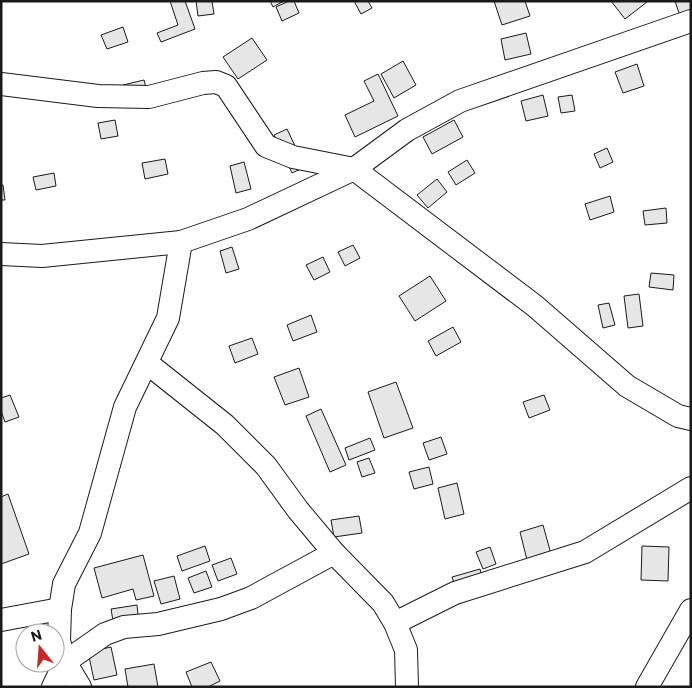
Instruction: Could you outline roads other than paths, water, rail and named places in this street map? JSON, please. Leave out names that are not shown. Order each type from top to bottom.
[{"type":"street","points":[[1,254],[42,256],[182,242],[248,219],[354,169],[407,130],[460,100],[691,20]]},
{"type":"street","points":[[1,84],[98,96],[149,97],[203,82],[216,82],[226,86],[266,146],[293,157],[354,169],[535,306],[627,386],[678,416],[691,419]]},
{"type":"street","points":[[60,623],[64,584],[90,533],[125,406],[168,318],[182,242]]},
{"type":"street","points":[[147,363],[225,425],[259,459],[334,552],[383,603],[395,623],[406,650],[407,687]]},
{"type":"street","points":[[395,623],[455,593],[585,552],[691,488]]},
{"type":"street","points":[[80,687],[65,662],[105,634],[124,627],[184,619],[251,598],[334,552]]},
{"type":"street","points":[[1,620],[60,609]]},
{"type":"street","points":[[647,687],[691,610]]},
{"type":"street","points":[[53,687],[60,673]]}]
